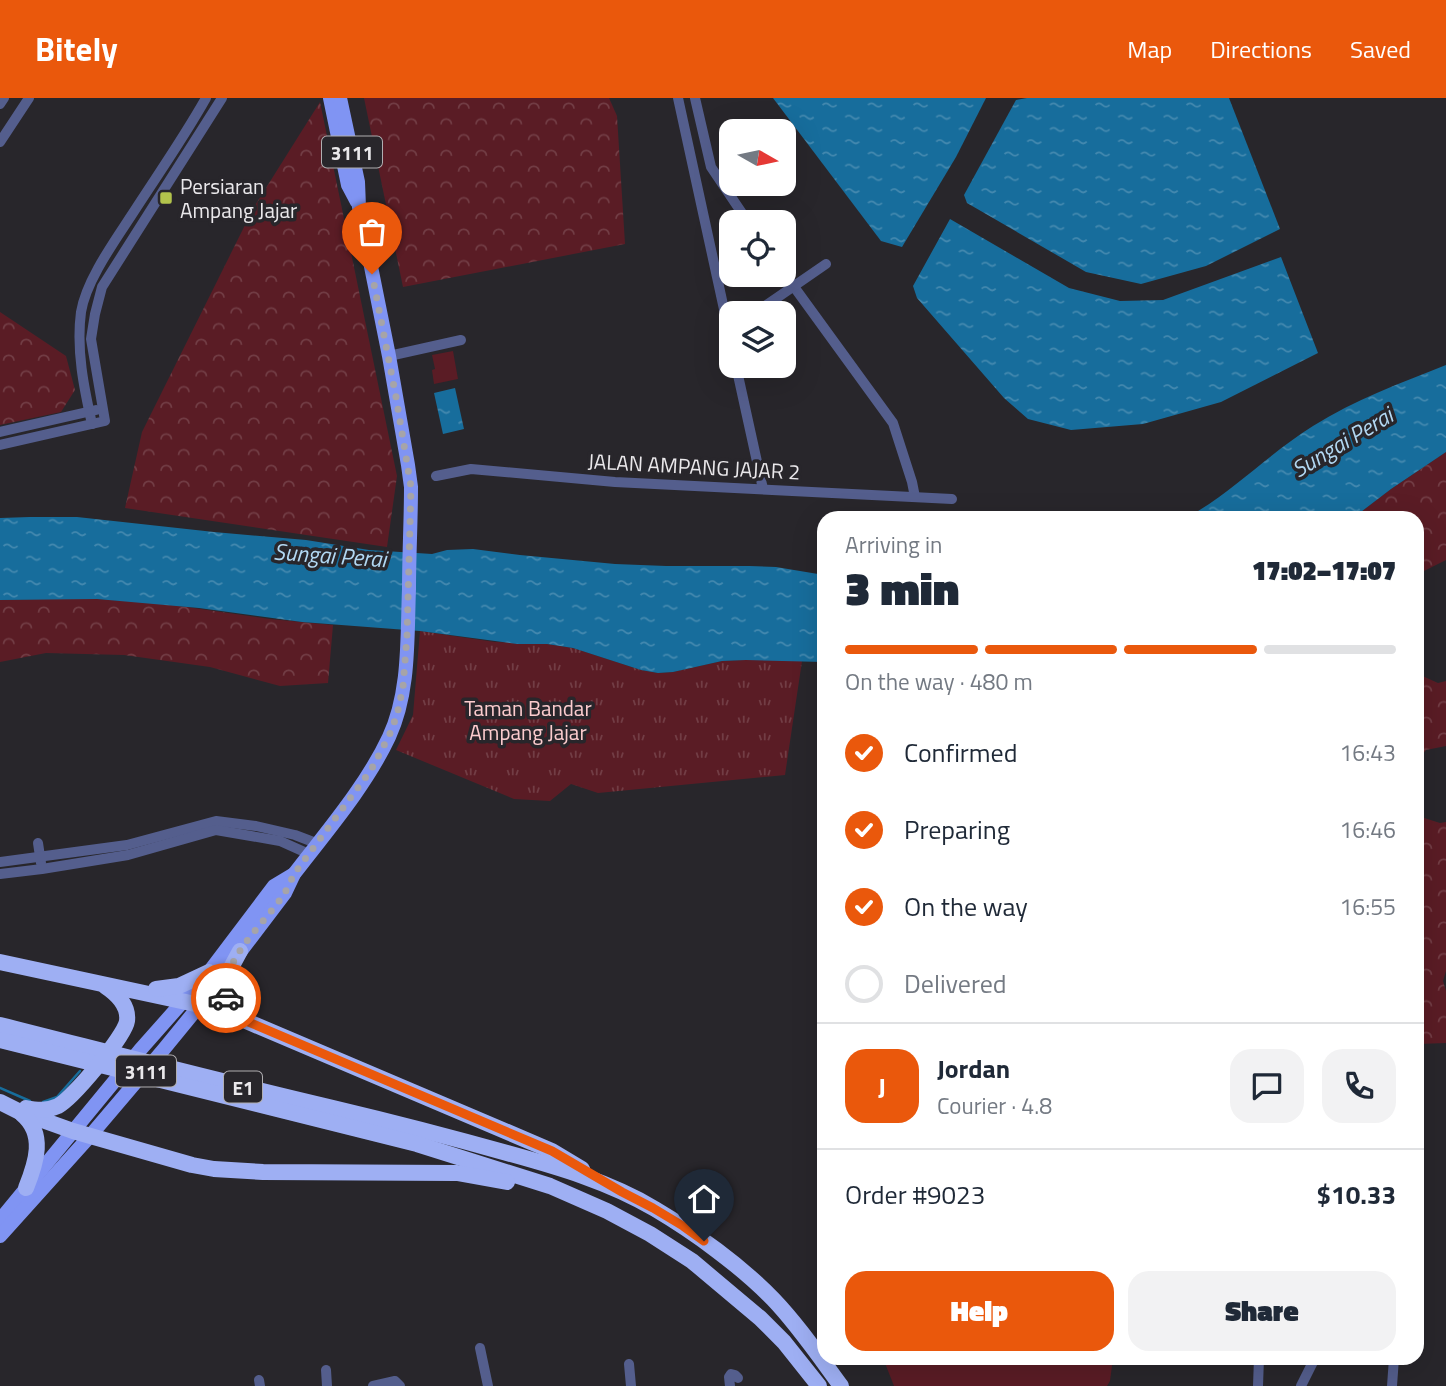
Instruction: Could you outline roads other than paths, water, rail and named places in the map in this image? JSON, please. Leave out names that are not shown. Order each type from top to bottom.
[{"type":"highway","points":[[239,1018],[226,1002],[225,991],[226,978],[240,951]]},
{"type":"highway","points":[[0,962],[192,1003],[239,1018],[552,1151],[622,1192]]},
{"type":"highway","points":[[139,991],[179,986],[209,972]]},
{"type":"highway","points":[[2,1103],[40,1110],[57,1107],[68,1099],[102,1060],[127,1023],[124,1004],[103,985]]},
{"type":"highway","name":"E1","points":[[0,1025],[64,1049]]},
{"type":"highway","name":"E1","points":[[0,1040],[64,1049],[247,1088],[419,1136],[558,1168],[622,1192],[683,1226],[744,1272],[773,1298],[817,1353]]},
{"type":"highway","points":[[2,1103],[73,1131],[192,1165],[236,1171],[457,1173],[509,1182],[607,1211]]},
{"type":"highway","points":[[20,1112],[32,1124],[38,1141],[35,1162],[26,1188]]},
{"type":"highway","name":"E1","points":[[419,1136],[550,1186],[607,1211],[650,1234],[692,1261],[760,1318],[819,1386]]},
{"type":"highway","name":"E1","points":[[826,1365],[841,1386]]},
{"type":"main road","points":[[330,98],[348,185],[359,207]]},
{"type":"main road","name":"3111","points":[[0,1220],[73,1131],[240,951],[285,893],[294,874],[371,770],[397,715],[403,687],[407,636],[411,487],[389,356],[359,207],[358,182],[340,98]]},
{"type":"main road","name":"3111","points":[[0,1237],[90,1136],[192,1003],[209,972],[274,886],[294,874]]},
{"type":"street","points":[[0,104],[4,98]]},
{"type":"street","points":[[0,142],[29,98]]},
{"type":"street","points":[[92,424],[80,355],[81,309],[92,281],[110,249],[206,98]]},
{"type":"street","points":[[0,445],[105,421],[91,339],[102,287],[222,98]]},
{"type":"street","points":[[678,98],[724,301]]},
{"type":"street","points":[[695,98],[711,167],[740,210]]},
{"type":"street","points":[[796,285],[826,264]]},
{"type":"street","points":[[772,301],[793,287]]},
{"type":"street","points":[[795,287],[893,423],[915,497]]},
{"type":"street","points":[[389,356],[461,340]]},
{"type":"street","points":[[739,378],[763,489]]},
{"type":"street","points":[[0,432],[102,409]]},
{"type":"street","name":"JALAN AMPANG JAJAR 2","points":[[436,476],[471,469],[615,482],[952,499]]},
{"type":"street","points":[[0,874],[42,869],[216,830],[313,849]]},
{"type":"street","points":[[38,843],[42,869]]},
{"type":"street","points":[[0,862],[128,850]]},
{"type":"street","points":[[480,1348],[488,1386]]},
{"type":"street","points":[[629,1364],[631,1386]]},
{"type":"street","points":[[1258,1365],[1258,1386]]},
{"type":"street","points":[[1301,1386],[1312,1365]]},
{"type":"street","points":[[1392,1386],[1394,1365]]},
{"type":"street","points":[[326,1370],[327,1386]]},
{"type":"street","points":[[373,1386],[395,1381],[400,1386]]},
{"type":"water","points":[[773,98],[986,98],[956,157],[902,247],[881,241],[796,128],[796,119],[789,119]]},
{"type":"water","points":[[1229,98],[1280,229],[1206,266],[1141,284],[1086,272],[967,203],[964,195],[1016,100]]},
{"type":"water","points":[[950,219],[1069,288],[1120,301],[1163,300],[1281,257],[1318,353],[1221,402],[1143,424],[1071,430],[1028,419],[1004,398],[917,298],[913,286]]},
{"type":"water","name":"Sungai Perai","points":[[1446,365],[1446,452],[1362,511],[1198,511],[1297,437],[1345,408]]},
{"type":"water","points":[[455,388],[464,429],[443,434],[434,393]]},
{"type":"water","name":"Sungai Perai","points":[[77,517],[306,540],[369,550],[432,554],[447,550],[473,549],[615,564],[776,567],[817,574],[817,662],[722,661],[658,673],[573,648],[547,644],[517,644],[420,631],[302,622],[199,608],[97,599],[0,600],[0,518]]},
{"type":"waterway","points":[[43,1102],[57,1097],[80,1071]]},
{"type":"waterway","points":[[0,1088],[30,1101]]},
{"type":"place","name":"Persiaran Ampang Jajar","points":[[166,198]]},
{"type":"park label","name":"Taman Bandar Ampang Jajar","points":[[528,720]]}]
